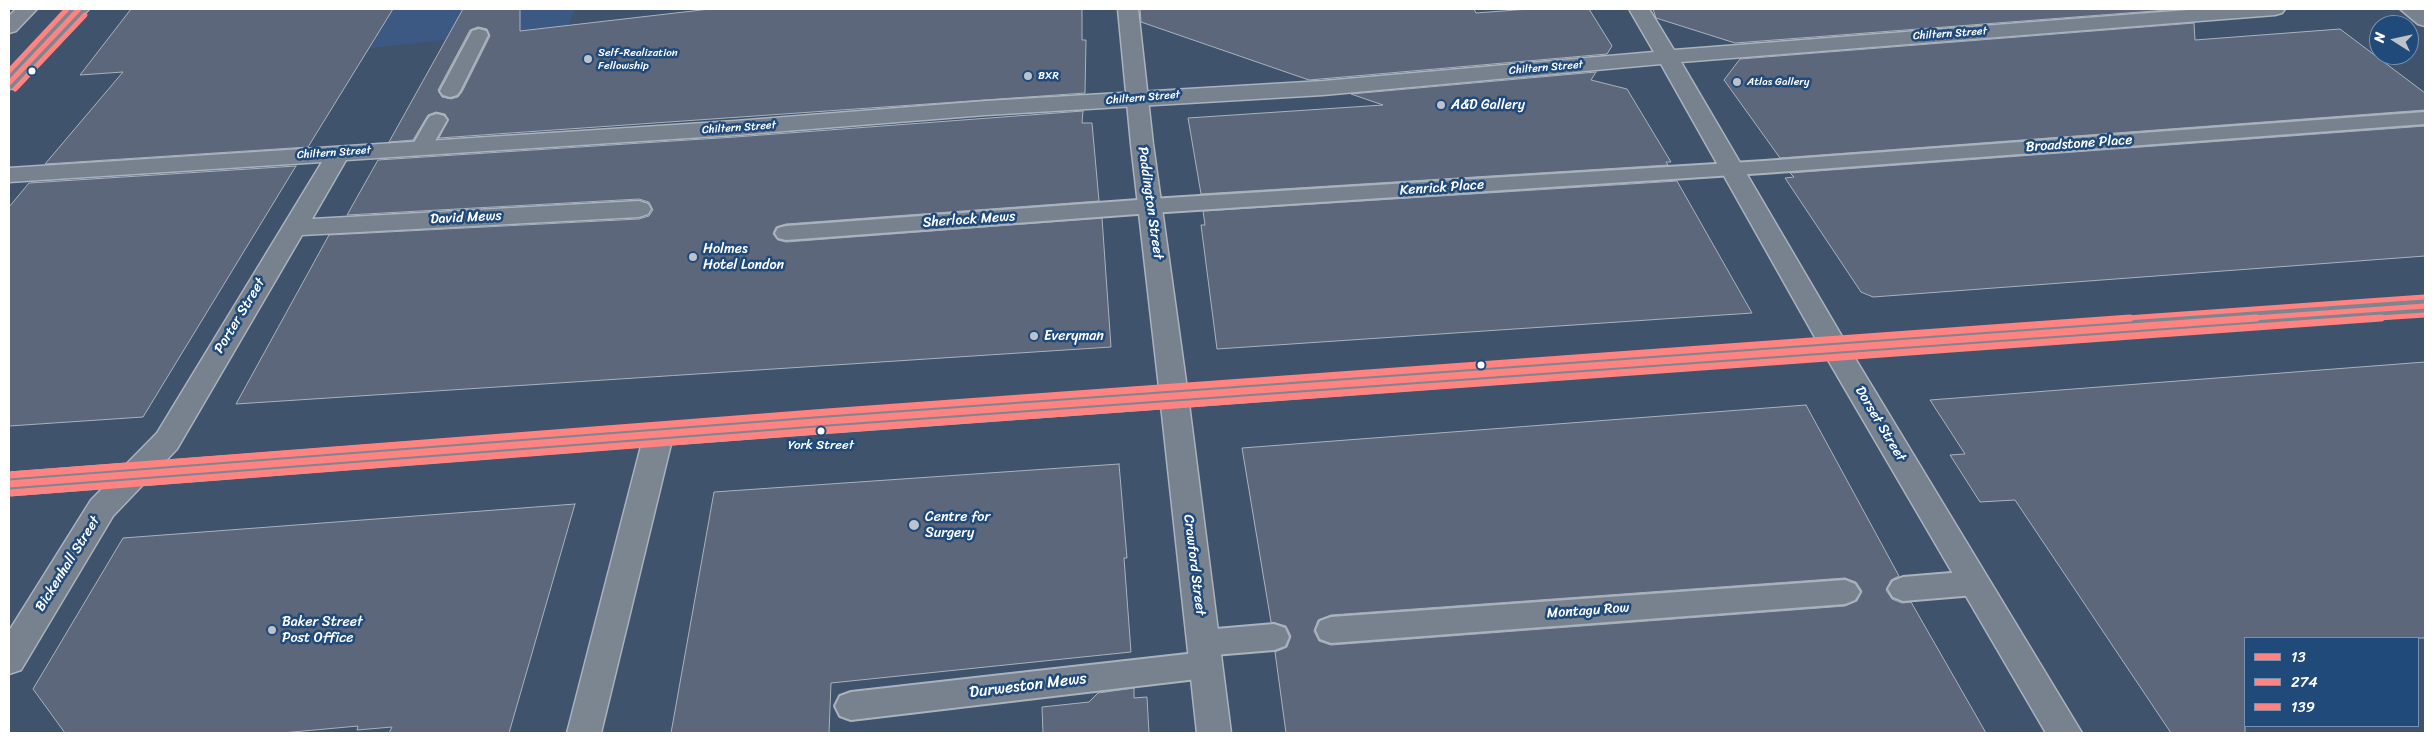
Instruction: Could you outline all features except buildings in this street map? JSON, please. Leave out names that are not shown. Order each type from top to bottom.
[{"type":"main road","points":[[9,27],[27,9]]},
{"type":"main road","points":[[9,83],[79,9]]},
{"type":"main road","points":[[9,484],[1174,396],[2425,306]]},
{"type":"main road","points":[[584,733],[658,436]]},
{"type":"street","name":"Paddington Street","points":[[1128,9],[1174,396]]},
{"type":"street","name":"Dorset Street","points":[[1639,9],[1835,348],[2065,733]]},
{"type":"street","name":"Chiltern Street","points":[[9,175],[735,128],[986,108],[1323,88],[1667,56],[2275,9]]},
{"type":"street","points":[[2410,9],[2425,20]]},
{"type":"street","name":"Porter Street","points":[[136,474],[167,441],[339,153]]},
{"type":"street","name":"David Mews","points":[[293,228],[639,209]]},
{"type":"street","name":"Crawford Street","points":[[1174,396],[1214,733]]},
{"type":"street","name":"Bickenhall Street","points":[[9,660],[102,508],[136,474]]},
{"type":"lane","points":[[450,91],[479,35]]},
{"type":"lane","name":"Broadstone Place","points":[[1733,169],[2425,118]]},
{"type":"lane","points":[[420,148],[437,120]]},
{"type":"lane","name":"Kenrick Place","points":[[1151,206],[1733,169]]},
{"type":"lane","name":"Sherlock Mews","points":[[786,233],[1151,206]]},
{"type":"lane","points":[[1903,589],[1976,583]]},
{"type":"lane","name":"Montagu Row","points":[[1331,630],[1845,592]]},
{"type":"lane","points":[[1204,654],[1274,637]]},
{"type":"lane","name":"Durweston Mews","points":[[851,706],[1204,654]]},
{"type":"shaded area","points":[[153,9],[575,9],[568,26],[157,72],[117,52]]},
{"type":"transit line","points":[[9,71],[67,9]]},
{"type":"transit line","points":[[9,83],[79,9]]},
{"type":"transit line","points":[[15,89],[85,15]]},
{"type":"transit line","name":"139","points":[[9,475],[827,412],[2424,297]]},
{"type":"transit line","name":"13","points":[[9,484],[828,421],[2425,306]]},
{"type":"transit line","name":"274","points":[[10,493],[829,430],[2425,315]]},
{"type":"place","name":"Self-Realization Fellowship","points":[[588,59]]},
{"type":"place","name":"BXR","points":[[1028,76]]},
{"type":"place","name":"Atlas Gallery","points":[[1737,82]]},
{"type":"place","name":"A&D Gallery","points":[[1441,105]]},
{"type":"place","name":"Holmes Hotel London","points":[[693,257]]},
{"type":"place","name":"Everyman","points":[[1034,336]]},
{"type":"place","name":"York Street","points":[[821,431]]},
{"type":"place","name":"Centre for Surgery","points":[[914,525]]},
{"type":"place","name":"Baker Street Post Office","points":[[272,630]]}]
